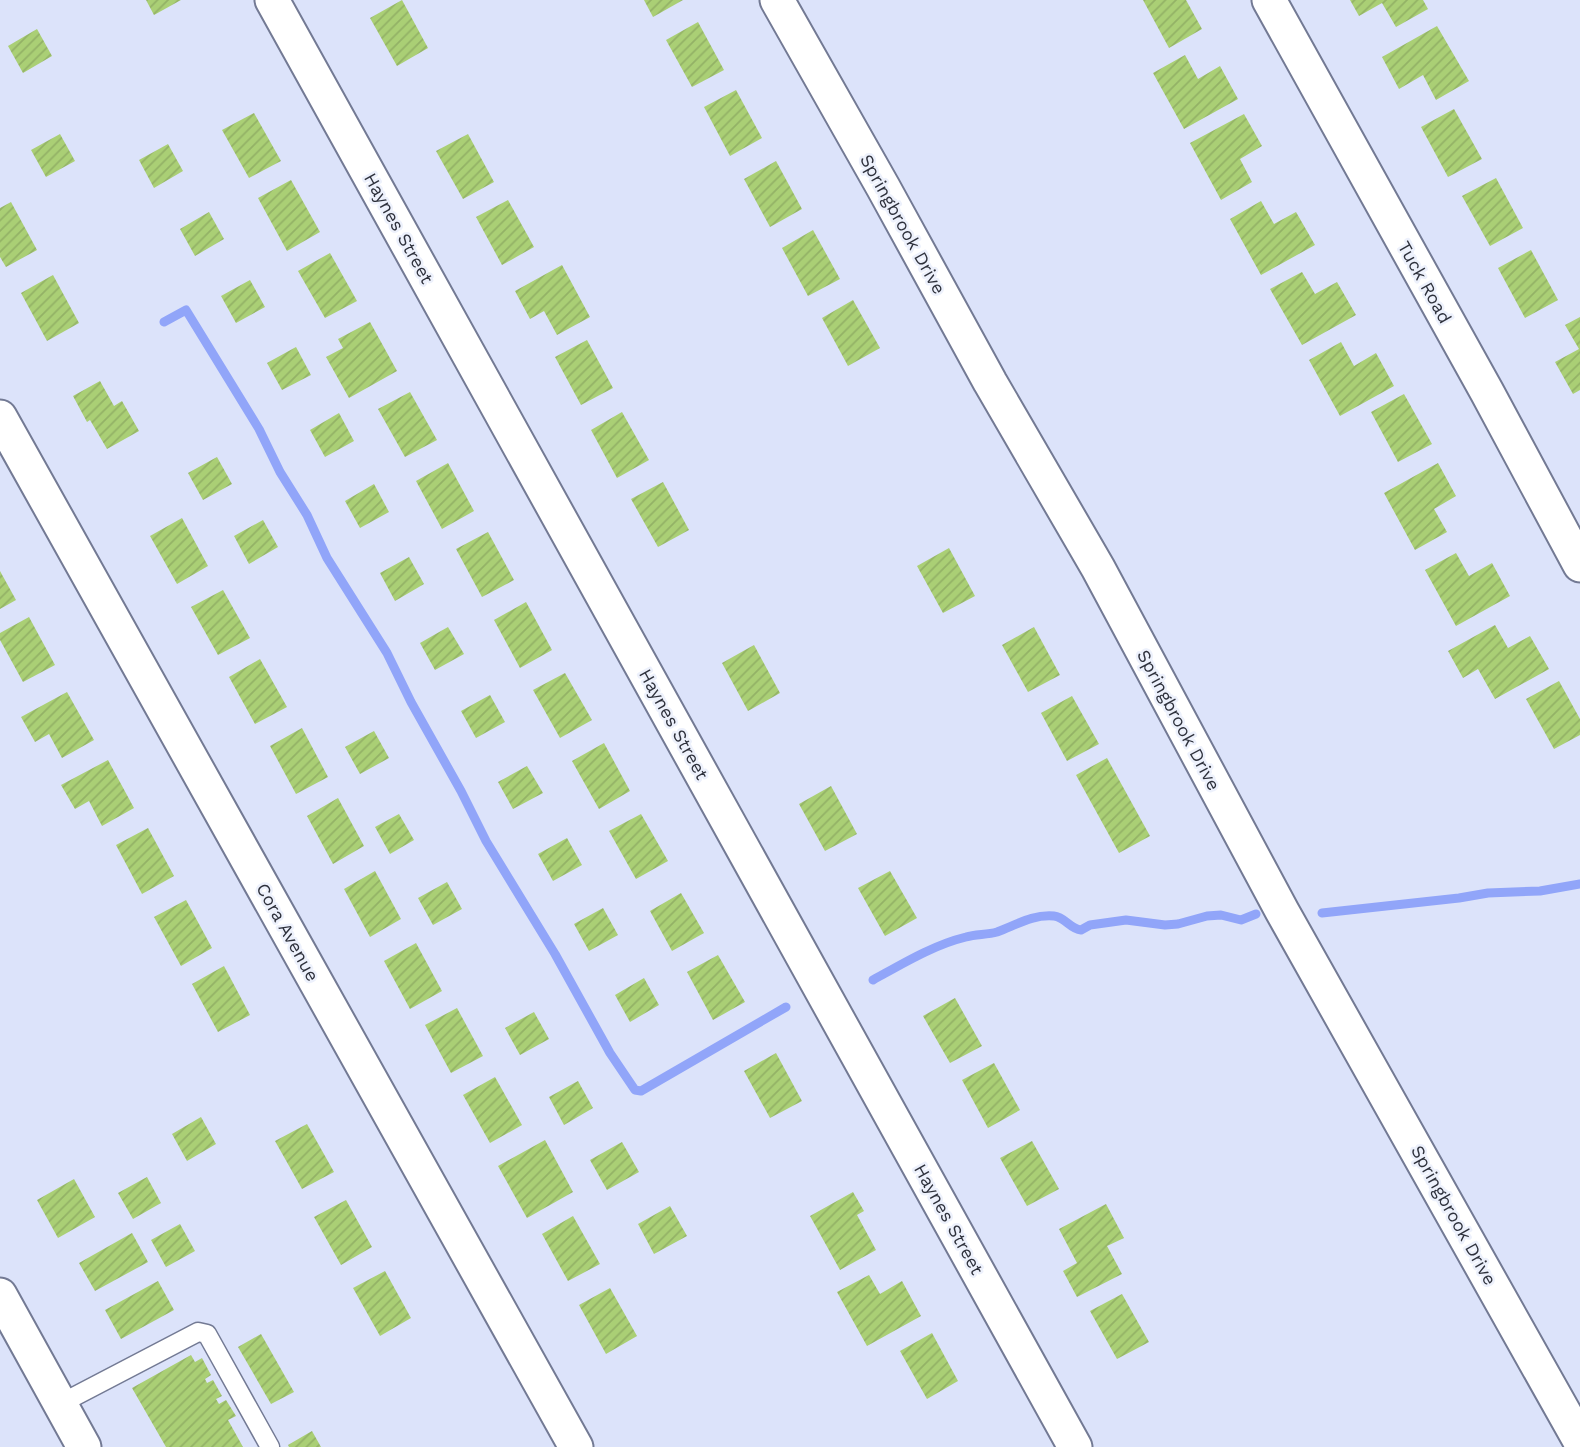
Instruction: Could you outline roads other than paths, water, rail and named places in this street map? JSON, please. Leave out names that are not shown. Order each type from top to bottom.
[{"type":"street","name":"Haynes Street","points":[[272,0],[1075,1447]]},
{"type":"street","name":"Springbrook Drive","points":[[777,0],[990,382],[1098,568],[1282,911],[1580,1441]]},
{"type":"street","name":"Tuck Road","points":[[1269,0],[1580,565]]},
{"type":"street","name":"Cora Avenue","points":[[0,417],[576,1447]]},
{"type":"street","points":[[0,1295],[84,1447]]},
{"type":"lane","points":[[60,1404],[198,1332],[207,1334],[270,1447]]},
{"type":"waterway","points":[[164,322],[186,310],[259,429],[280,472],[307,515],[327,558],[387,653],[486,841],[555,954],[610,1053],[635,1090],[641,1091],[786,1007]]},
{"type":"waterway","points":[[1322,913],[1488,893],[1540,891],[1580,884]]},
{"type":"waterway","points":[[873,980],[954,940],[997,932],[1039,917],[1058,917],[1081,930],[1090,925],[1126,920],[1165,925],[1221,915],[1241,920],[1256,914]]}]
